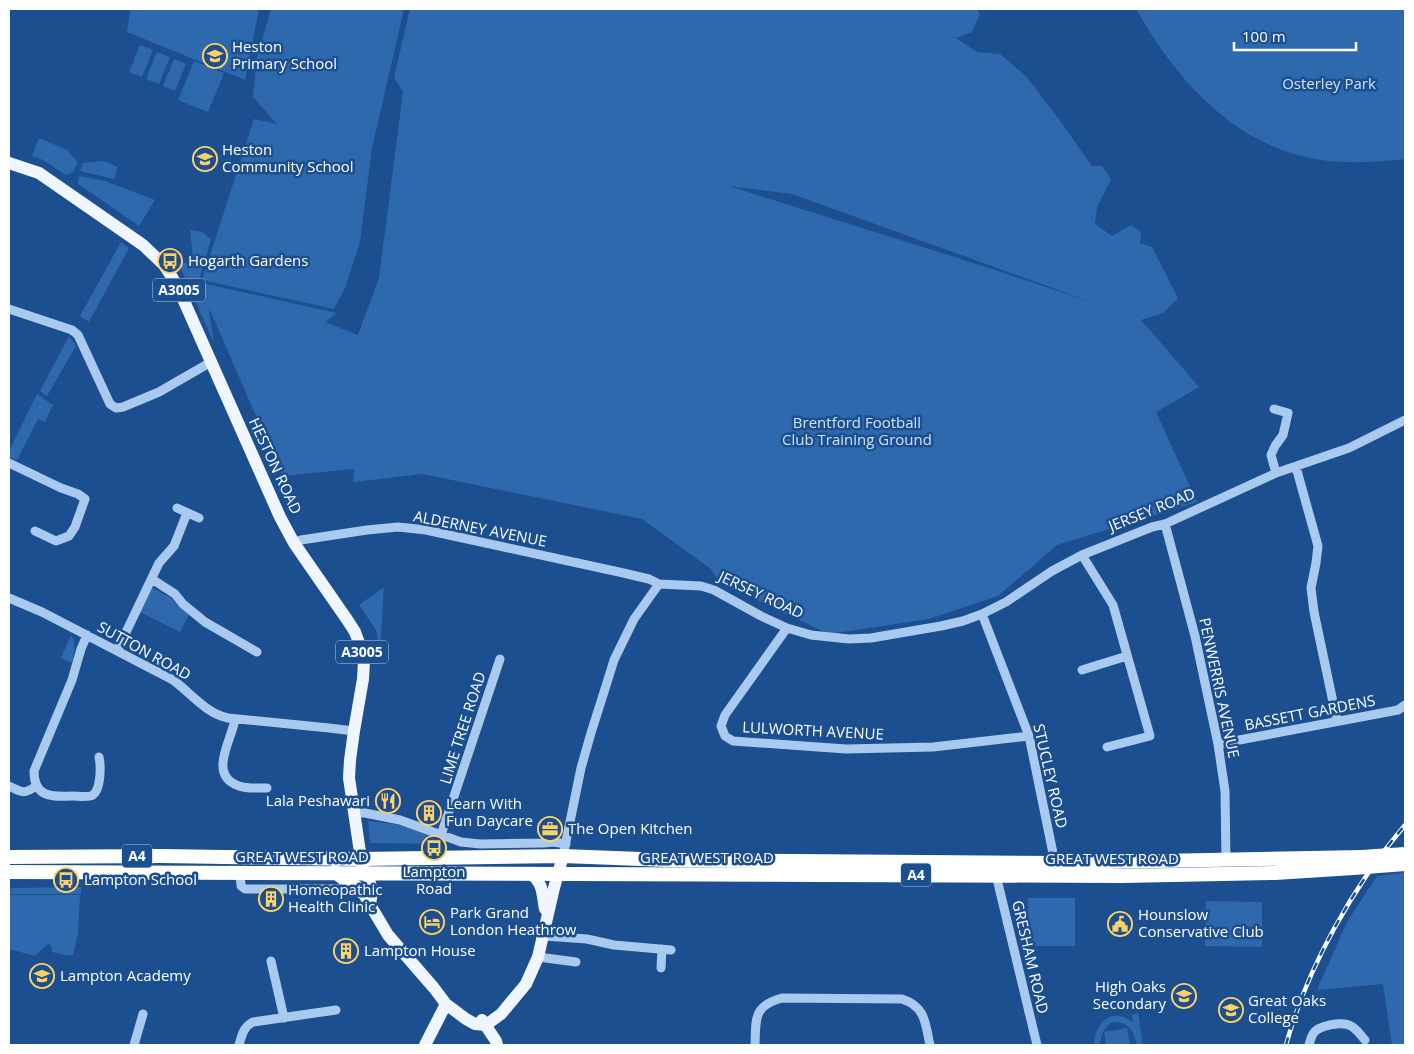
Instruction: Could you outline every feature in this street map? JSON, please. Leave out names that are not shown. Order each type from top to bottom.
[{"type":"highway","name":"GREAT WEST ROAD","points":[[9,872],[240,878],[335,872],[362,866],[481,853],[564,850],[667,860],[1055,863],[1226,860],[1405,864]]},
{"type":"highway","points":[[481,853],[509,864],[551,867],[558,873]]},
{"type":"highway","name":"GREAT WEST ROAD","points":[[9,857],[162,856],[362,866],[385,874],[1122,876],[1265,873],[1358,862],[1405,854]]},
{"type":"highway","points":[[335,872],[346,879],[364,896]]},
{"type":"main road","name":"HESTON ROAD","points":[[9,163],[39,173],[136,240],[160,260],[169,271],[266,489],[294,543],[355,632],[364,660],[349,778],[362,866]]},
{"type":"main road","points":[[364,896],[388,935],[446,1004],[475,1024],[486,1025],[501,1014],[526,984],[538,957],[544,936],[564,850]]},
{"type":"main road","name":"A3005","points":[[362,866],[364,896]]},
{"type":"main road","points":[[531,874],[537,879],[542,888],[547,917]]},
{"type":"main road","points":[[425,1045],[446,1004]]},
{"type":"main road","points":[[486,1025],[498,1045]]},
{"type":"street","points":[[9,309],[72,330],[78,335],[110,404],[116,408],[123,407],[159,392],[211,362]]},
{"type":"street","points":[[1274,409],[1290,409],[1283,435],[1271,455],[1276,474]]},
{"type":"street","name":"JERSEY ROAD","points":[[659,584],[701,586],[714,590],[787,628],[826,637],[871,638],[941,626],[982,614],[1006,602],[1052,571],[1082,555],[1152,527],[1165,524],[1276,474],[1350,448],[1405,420]]},
{"type":"street","points":[[12,465],[78,494],[85,499],[75,527],[68,536],[56,541],[35,531]]},
{"type":"street","points":[[1296,467],[1318,546],[1311,588],[1314,612],[1337,721]]},
{"type":"street","points":[[177,508],[199,518]]},
{"type":"street","points":[[117,651],[159,563],[174,546],[187,513]]},
{"type":"street","name":"PENWERRIS AVENUE","points":[[1165,524],[1195,636],[1218,744],[1225,791],[1226,860]]},
{"type":"street","name":"ALDERNEY AVENUE","points":[[294,543],[339,534],[398,527],[426,530],[619,572],[649,579],[659,584]]},
{"type":"street","points":[[1082,555],[1113,605],[1150,736],[1107,747]]},
{"type":"street","points":[[152,579],[175,594],[183,604],[205,622],[257,652]]},
{"type":"street","points":[[564,850],[590,733],[612,666],[634,618],[659,584]]},
{"type":"street","name":"SUTTON ROAD","points":[[9,598],[42,612],[173,680],[214,714],[235,719],[354,731]]},
{"type":"street","name":"STUCLEY ROAD","points":[[982,614],[1030,736],[1055,863]]},
{"type":"street","name":"LULWORTH AVENUE","points":[[787,628],[725,715],[721,726],[725,736],[733,740],[846,749],[933,747],[1030,736]]},
{"type":"street","points":[[87,635],[72,680],[34,771],[36,786],[41,792],[54,797],[92,795],[97,789],[99,779],[101,765],[99,757]]},
{"type":"street","points":[[1082,670],[1127,656]]},
{"type":"street","name":"LIME TREE ROAD","points":[[442,835],[500,659]]},
{"type":"street","name":"BASSETT GARDENS","points":[[1218,744],[1398,710],[1405,705]]},
{"type":"street","points":[[235,719],[222,761],[223,769],[227,777],[234,784],[241,787],[267,788]]},
{"type":"street","points":[[9,786],[25,792],[36,786]]},
{"type":"street","points":[[354,813],[365,813],[400,820],[461,842],[481,853]]},
{"type":"street","name":"GRESHAM ROAD","points":[[996,875],[1037,1045]]},
{"type":"street","name":"GREAT WEST ROAD","points":[[240,878],[241,886],[245,889],[364,896]]},
{"type":"street","points":[[544,936],[587,939],[614,945],[666,949],[661,968]]},
{"type":"street","points":[[538,957],[576,962]]},
{"type":"street","points":[[271,960],[284,1018]]},
{"type":"street","points":[[755,1045],[756,1024],[759,1012],[766,1004],[782,998],[902,999],[915,1004],[920,1010],[930,1045]]},
{"type":"street","points":[[239,1045],[246,1025],[253,1022],[336,1010]]},
{"type":"street","points":[[134,1045],[143,1014]]},
{"type":"street","points":[[1309,1045],[1313,1033],[1319,1028],[1348,1024],[1353,1026],[1365,1040]]},
{"type":"green space","points":[[130,9],[259,9],[245,80],[127,32]]},
{"type":"green space","points":[[271,9],[404,9],[372,148],[360,242],[345,288],[334,309],[202,280],[254,119],[277,124],[253,97],[257,57]]},
{"type":"green space","name":"Brentford Football Club Training Ground","points":[[410,9],[977,9],[980,14],[972,32],[956,38],[977,52],[1000,54],[1027,77],[1092,166],[1102,166],[1111,179],[1097,207],[1095,224],[1112,236],[1131,225],[1141,232],[1140,243],[1152,247],[1178,298],[1163,313],[1141,320],[1199,387],[1156,412],[1197,502],[1057,545],[998,596],[929,619],[829,634],[720,583],[711,569],[642,519],[423,474],[353,482],[354,469],[282,476],[210,310],[214,343],[178,262],[188,263],[193,259],[190,230],[203,232],[211,240],[200,276],[202,283],[337,313],[325,322],[358,335],[379,278],[403,92],[394,78]],"holes":[[[729,186],[792,194],[1094,303]]]},
{"type":"green space","name":"Osterley Park","points":[[1136,9],[1405,9],[1405,159],[1363,162],[1321,160],[1290,153],[1262,141],[1235,125],[1212,107],[1190,85],[1152,36]]},
{"type":"green space","points":[[140,45],[153,50],[142,77],[129,72]]},
{"type":"green space","points":[[157,52],[170,57],[159,84],[146,79]]},
{"type":"green space","points":[[174,59],[186,64],[175,91],[163,86]]},
{"type":"green space","points":[[194,61],[224,73],[208,112],[178,100]]},
{"type":"green space","points":[[39,138],[67,150],[78,162],[73,172],[66,175],[43,160],[32,156]]},
{"type":"green space","points":[[104,161],[118,167],[114,179],[80,171],[83,163]]},
{"type":"green space","points":[[80,176],[105,181],[155,200],[139,226],[77,183]]},
{"type":"green space","points":[[121,242],[129,248],[89,322],[80,316]]},
{"type":"green space","points":[[69,336],[76,346],[47,396],[40,391]]},
{"type":"green space","points":[[37,394],[53,405],[45,422],[38,419],[17,460],[9,457],[9,451]]},
{"type":"green space","points":[[384,587],[380,651],[376,630],[359,605]]},
{"type":"green space","points":[[152,588],[170,597],[189,615],[180,632],[140,612]]},
{"type":"green space","points":[[71,635],[74,645],[72,663],[61,658]]},
{"type":"green space","points":[[368,821],[412,828],[438,839],[438,844],[370,843]]},
{"type":"green space","points":[[1405,873],[1405,1045],[1392,1045],[1383,984],[1317,990],[1347,922],[1377,876]]},
{"type":"green space","points":[[81,887],[81,894],[9,894],[9,888]]},
{"type":"green space","points":[[9,895],[80,895],[78,934],[73,955],[52,952],[49,943],[35,956],[9,949]]},
{"type":"green space","points":[[1028,898],[1075,898],[1075,946],[1028,946]]},
{"type":"green space","points":[[1206,901],[1262,902],[1262,947],[1205,946]]},
{"type":"green space","points":[[1138,1013],[1143,1045],[1137,1045],[1130,1028],[1118,1022],[1106,1027],[1102,1034],[1100,1045],[1094,1045],[1098,1030],[1106,1019],[1118,1016],[1133,1023],[1132,1014]]},
{"type":"green space","points":[[1127,1028],[1130,1045],[1106,1045],[1104,1032]]},
{"type":"railway","points":[[1286,1045],[1306,987],[1334,929],[1367,874],[1405,825]]},
{"type":"place","name":"Heston Primary School","points":[[215,56]]},
{"type":"place","name":"Heston Community School","points":[[205,159]]},
{"type":"place","name":"Hogarth Gardens","points":[[170,261]]},
{"type":"place","name":"Lala Peshawari","points":[[388,801]]},
{"type":"place","name":"Learn With Fun Daycare","points":[[429,813]]},
{"type":"place","name":"The Open Kitchen","points":[[550,829]]},
{"type":"place","name":"Lampton Road","points":[[434,848]]},
{"type":"place","name":"Lampton School","points":[[66,880]]},
{"type":"place","name":"Homeopathic Health Clinic","points":[[271,899]]},
{"type":"place","name":"Park Grand London Heathrow","points":[[432,922]]},
{"type":"place","name":"Hounslow Conservative Club","points":[[1120,924]]},
{"type":"place","name":"Lampton House","points":[[346,951]]},
{"type":"place","name":"Lampton Academy","points":[[42,976]]},
{"type":"place","name":"High Oaks Secondary","points":[[1184,996]]},
{"type":"place","name":"Great Oaks College","points":[[1231,1010]]}]
